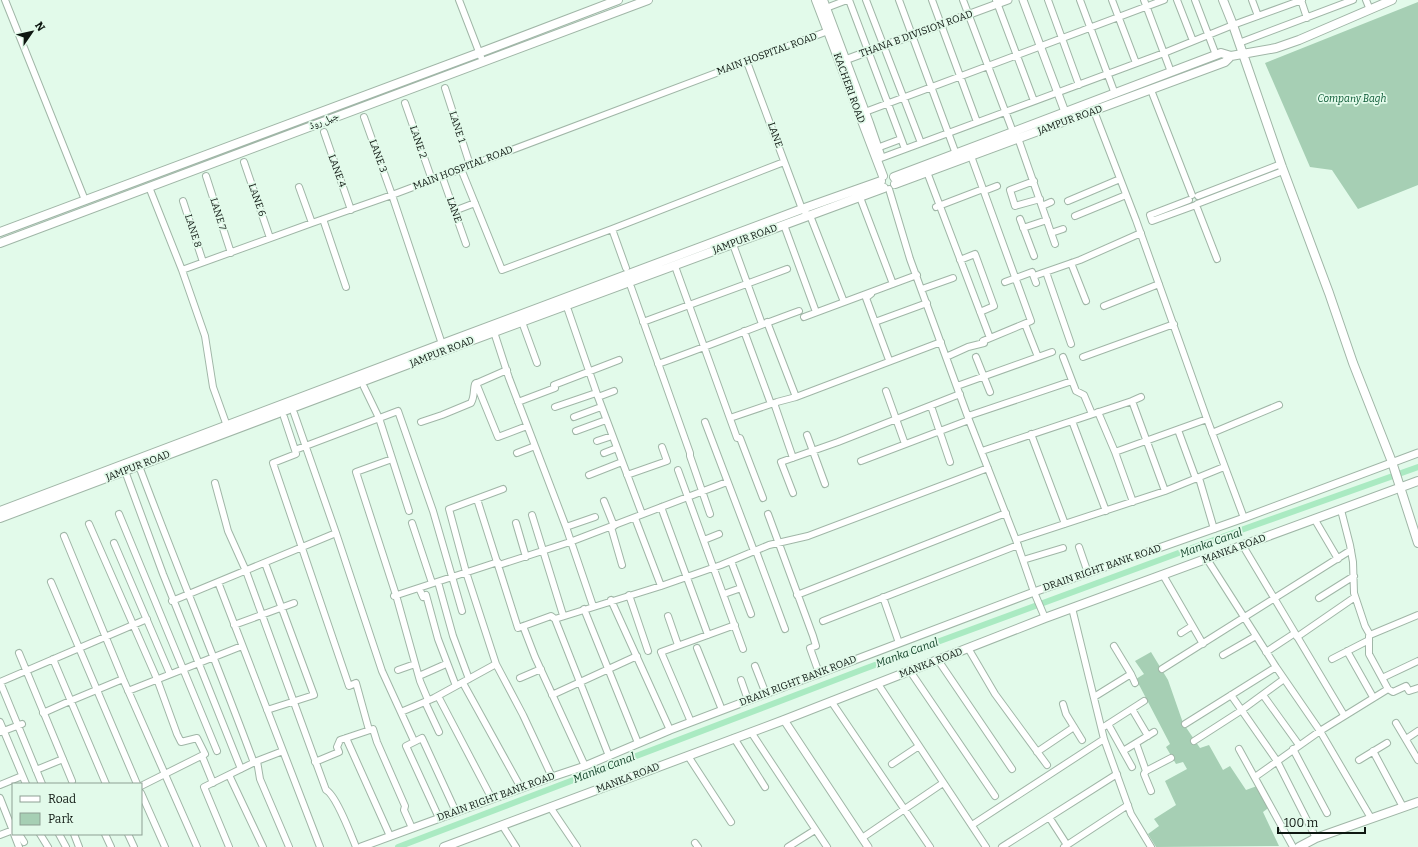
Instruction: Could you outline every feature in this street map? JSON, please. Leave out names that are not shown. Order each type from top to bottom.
[{"type":"main road","name":"جیل روڈ","points":[[0,232],[618,0]]},
{"type":"main road","name":"جیل روڈ","points":[[0,243],[648,0]]},
{"type":"main road","name":"KACHERI ROAD","points":[[816,0],[888,181]]},
{"type":"main road","points":[[1223,0],[1353,363],[1393,466],[1418,543]]},
{"type":"main road","name":"JAMPUR ROAD","points":[[0,518],[494,332],[784,225],[956,154],[1094,111],[1225,62],[1230,56],[1276,48],[1299,40],[1392,0]]},
{"type":"main road","name":"KACHERI ROAD","points":[[824,4],[865,112],[888,181]]},
{"type":"main road","points":[[1219,54],[1230,56]]},
{"type":"main road","name":"JAMPUR ROAD","points":[[0,511],[802,209],[888,181],[927,172],[971,156],[1065,112],[1219,54]]},
{"type":"main road","points":[[39,218],[43,227]]},
{"type":"main road","name":"MANKA ROAD","points":[[444,847],[460,844],[502,825],[784,720],[1045,618],[1315,520],[1341,510],[1399,483],[1418,481]]},
{"type":"main road","points":[[1299,847],[1316,838],[1418,802]]},
{"type":"street","points":[[5,0],[85,200]]},
{"type":"street","points":[[459,0],[483,62]]},
{"type":"street","points":[[824,4],[848,0],[905,149]]},
{"type":"street","points":[[866,0],[921,143]]},
{"type":"street","points":[[899,0],[956,154]]},
{"type":"street","points":[[932,0],[978,122]]},
{"type":"street","points":[[963,0],[987,66],[1034,181],[1055,244]]},
{"type":"street","name":"THANA B DIVISION ROAD","points":[[846,60],[968,15],[997,2],[1008,0]]},
{"type":"street","points":[[1023,0],[1065,112]]},
{"type":"street","points":[[1048,0],[1079,84]]},
{"type":"street","points":[[1080,0],[1115,94]]},
{"type":"street","points":[[1112,0],[1136,64]]},
{"type":"street","points":[[1144,0],[1171,72]]},
{"type":"street","points":[[865,112],[1164,0]]},
{"type":"street","points":[[1177,0],[1193,42]]},
{"type":"street","points":[[1196,0],[1209,35],[1219,54]]},
{"type":"street","points":[[1252,0],[1258,16]]},
{"type":"street","points":[[881,158],[1136,64],[1233,25],[1302,0],[1307,18]]},
{"type":"street","points":[[1239,43],[1353,0]]},
{"type":"street","points":[[1366,0],[1370,10]]},
{"type":"street","points":[[997,2],[1034,101]]},
{"type":"street","name":"MAIN HOSPITAL ROAD","points":[[182,270],[392,195],[828,31]]},
{"type":"street","name":"LANE","points":[[747,62],[802,209]]},
{"type":"street","name":"LANE 1","points":[[445,88],[470,165]]},
{"type":"street","points":[[1151,90],[1193,197],[1191,203],[1196,205],[1217,259]]},
{"type":"street","name":"LANE 2","points":[[405,103],[432,180]]},
{"type":"street","points":[[1094,111],[1141,234],[1224,467],[1244,518]]},
{"type":"street","name":"LANE 3","points":[[364,117],[442,344]]},
{"type":"street","name":"LANE 4","points":[[324,132],[351,210]]},
{"type":"street","points":[[877,148],[901,139]]},
{"type":"street","points":[[946,357],[984,343],[983,341],[1031,321],[971,156]]},
{"type":"street","name":"LANE 6","points":[[244,162],[270,238]]},
{"type":"street","points":[[462,168],[502,270],[784,162]]},
{"type":"street","points":[[1282,168],[1196,205],[1152,221],[1150,215],[1193,197],[1282,168]]},
{"type":"street","points":[[927,172],[938,206],[990,338]]},
{"type":"street","name":"LANE 7","points":[[206,176],[231,253]]},
{"type":"street","name":"LANE","points":[[442,176],[466,244]]},
{"type":"street","points":[[1068,201],[1120,179]]},
{"type":"street","points":[[888,181],[910,259],[968,418],[1006,513],[1037,601],[1045,618]]},
{"type":"street","points":[[1034,181],[1010,190],[1015,206],[1040,199]]},
{"type":"street","points":[[299,186],[312,223]]},
{"type":"street","points":[[938,206],[997,186]]},
{"type":"street","points":[[149,187],[182,270],[205,336],[213,387],[227,426]]},
{"type":"street","points":[[1075,216],[1126,195]]},
{"type":"street","points":[[861,200],[893,284]]},
{"type":"street","name":"LANE 8","points":[[183,201],[203,262]]},
{"type":"street","points":[[1042,206],[1051,202]]},
{"type":"street","points":[[454,211],[475,203]]},
{"type":"street","points":[[802,209],[809,215],[844,302]]},
{"type":"street","points":[[323,219],[346,286]]},
{"type":"street","points":[[1020,219],[1034,256]]},
{"type":"street","points":[[1023,228],[1047,220]]},
{"type":"street","points":[[784,225],[816,312]]},
{"type":"street","points":[[612,229],[626,268]]},
{"type":"street","points":[[1052,233],[1063,229]]},
{"type":"street","points":[[1005,282],[1032,272],[1035,280],[1046,272],[1080,260],[1141,234]]},
{"type":"street","points":[[734,247],[747,284],[796,397]]},
{"type":"street","points":[[960,260],[974,254],[994,306],[980,312]]},
{"type":"street","points":[[1071,263],[1086,301]]},
{"type":"street","points":[[676,268],[737,438],[740,438],[763,498]]},
{"type":"street","points":[[643,322],[787,269]]},
{"type":"street","points":[[1046,272],[1071,344]]},
{"type":"street","points":[[804,317],[916,275]]},
{"type":"street","points":[[922,289],[953,278]]},
{"type":"street","points":[[1104,306],[1159,284]]},
{"type":"street","points":[[631,286],[690,452],[690,456],[710,514]]},
{"type":"street","points":[[873,291],[869,297],[866,298],[889,360]]},
{"type":"street","points":[[875,322],[927,303]]},
{"type":"street","points":[[568,310],[601,407],[642,514]]},
{"type":"street","points":[[658,364],[799,311]]},
{"type":"street","points":[[522,322],[537,363]]},
{"type":"street","points":[[1025,324],[1038,357]]},
{"type":"street","points":[[1083,357],[1174,324]]},
{"type":"street","points":[[744,331],[793,458]]},
{"type":"street","points":[[494,332],[518,402],[566,527],[593,606]]},
{"type":"street","points":[[730,418],[772,403],[796,397],[889,360],[941,342]]},
{"type":"street","points":[[957,386],[1052,352]]},
{"type":"street","points":[[976,357],[990,392]]},
{"type":"street","points":[[1063,357],[1076,391],[1084,395],[1115,452],[1133,502]]},
{"type":"street","points":[[518,402],[555,388],[554,385],[619,360]]},
{"type":"street","points":[[421,422],[471,403],[476,383],[507,370]]},
{"type":"street","points":[[861,461],[939,431],[968,418],[1072,380]]},
{"type":"street","points":[[476,383],[498,437],[527,426]]},
{"type":"street","points":[[364,388],[379,418],[409,511]]},
{"type":"street","points":[[555,407],[614,391]]},
{"type":"street","points":[[886,391],[905,444]]},
{"type":"street","points":[[793,493],[781,462],[960,394]]},
{"type":"street","points":[[982,451],[1141,397]]},
{"type":"street","points":[[1132,400],[1165,491]]},
{"type":"street","points":[[1212,433],[1279,405]]},
{"type":"street","points":[[930,406],[950,462]]},
{"type":"street","points":[[574,417],[601,407]]},
{"type":"street","points":[[295,450],[398,411],[433,511],[462,611]]},
{"type":"street","points":[[294,414],[382,671],[414,741]]},
{"type":"street","points":[[284,417],[296,454],[273,463],[349,686],[356,683],[370,730]]},
{"type":"street","points":[[1115,452],[1207,419]]},
{"type":"street","points":[[576,431],[606,420]]},
{"type":"street","points":[[1072,421],[1106,510]]},
{"type":"street","points":[[705,422],[785,629]]},
{"type":"street","points":[[1178,430],[1198,478],[1214,529]]},
{"type":"street","points":[[1031,434],[1065,524]]},
{"type":"street","points":[[807,435],[825,484]]},
{"type":"street","points":[[597,441],[612,436]]},
{"type":"street","points":[[517,453],[535,446]]},
{"type":"street","points":[[627,475],[667,461],[662,447]]},
{"type":"street","points":[[604,453],[617,448]]},
{"type":"street","name":"DRAIN RIGHT BANK ROAD","points":[[361,847],[585,766],[670,730],[1034,592],[1393,466],[1418,453]]},
{"type":"street","points":[[392,459],[356,472],[415,664],[439,732]]},
{"type":"street","points":[[589,474],[622,462]]},
{"type":"street","points":[[139,466],[188,595],[256,762],[260,779],[290,847]]},
{"type":"street","points":[[823,621],[1065,524],[1165,491],[1224,467]]},
{"type":"street","points":[[555,619],[611,600],[661,586],[778,543],[808,536],[988,468]]},
{"type":"street","points":[[678,470],[743,649]]},
{"type":"street","points":[[125,471],[173,601],[241,769]]},
{"type":"street","points":[[395,595],[466,572],[543,552],[727,482]]},
{"type":"street","points":[[215,483],[228,531],[246,571],[315,762],[326,790],[329,791],[337,805],[356,847]]},
{"type":"street","points":[[503,489],[449,509],[466,572],[496,664],[523,715],[552,777]]},
{"type":"street","points":[[477,499],[518,628],[551,616],[555,619],[609,756]]},
{"type":"street","points":[[604,501],[613,526],[622,566]]},
{"type":"street","points":[[661,507],[708,635]]},
{"type":"street","points":[[1341,510],[1351,550],[1355,597],[1370,637],[1368,654],[1388,689],[1393,692],[1406,686],[1409,691],[1418,688]]},
{"type":"street","points":[[797,595],[1006,513]]},
{"type":"street","points":[[119,514],[217,751]]},
{"type":"street","points":[[768,514],[816,646],[810,648],[819,673]]},
{"type":"street","points":[[532,515],[563,616]]},
{"type":"street","points":[[566,527],[595,517]]},
{"type":"street","points":[[635,518],[661,586]]},
{"type":"street","points":[[1315,520],[1338,559]]},
{"type":"street","points":[[516,523],[526,557]]},
{"type":"street","points":[[89,524],[157,680],[181,742],[197,738],[205,754],[142,786]]},
{"type":"street","points":[[412,524],[470,679]]},
{"type":"street","points":[[173,601],[336,533]]},
{"type":"street","points":[[704,540],[719,534]]},
{"type":"street","points":[[64,536],[128,691],[197,847]]},
{"type":"street","points":[[114,543],[170,674]]},
{"type":"street","points":[[1243,546],[1344,715]]},
{"type":"street","points":[[1079,547],[1088,573]]},
{"type":"street","points":[[1023,560],[1063,548]]},
{"type":"street","points":[[1162,669],[1351,550]]},
{"type":"street","points":[[1207,559],[1266,652],[1320,731],[1371,818]]},
{"type":"street","points":[[731,561],[751,614]]},
{"type":"street","points":[[265,563],[314,695],[267,710]]},
{"type":"street","points":[[1163,575],[1203,644]]},
{"type":"street","points":[[1319,598],[1354,576]]},
{"type":"street","points":[[51,582],[137,783]]},
{"type":"street","points":[[218,582],[320,847]]},
{"type":"street","points":[[419,588],[423,597],[426,596],[446,664],[456,686]]},
{"type":"street","points":[[724,594],[741,588]]},
{"type":"street","points":[[629,595],[648,651]]},
{"type":"street","points":[[883,597],[899,643]]},
{"type":"street","points":[[1266,652],[1296,635],[1355,597]]},
{"type":"street","points":[[611,600],[670,730]]},
{"type":"street","points":[[234,625],[294,603]]},
{"type":"street","points":[[1072,608],[1104,739],[1134,819],[1151,847]]},
{"type":"street","points":[[584,609],[638,743]]},
{"type":"street","points":[[1332,660],[1370,637],[1418,615]]},
{"type":"street","points":[[668,616],[678,645]]},
{"type":"street","points":[[42,783],[20,725],[0,682],[147,619]]},
{"type":"street","points":[[691,722],[661,652],[735,625]]},
{"type":"street","points":[[523,626],[552,695],[585,766]]},
{"type":"street","points":[[1181,633],[1192,626]]},
{"type":"street","points":[[1223,655],[1256,636]]},
{"type":"street","points":[[128,691],[198,662],[242,646]]},
{"type":"street","points":[[1114,646],[1135,683]]},
{"type":"street","points":[[697,648],[722,710]]},
{"type":"street","points":[[968,648],[996,694],[1047,765]]},
{"type":"street","points":[[1347,652],[1373,698]]},
{"type":"street","points":[[19,653],[72,781]]},
{"type":"street","points":[[552,695],[637,656]]},
{"type":"street","points":[[53,659],[106,783]]},
{"type":"street","points":[[938,660],[1012,769]]},
{"type":"street","points":[[1382,678],[1418,661]]},
{"type":"street","points":[[398,670],[415,664]]},
{"type":"street","points":[[419,676],[446,664]]},
{"type":"street","points":[[401,712],[438,696],[496,664]]},
{"type":"street","points":[[755,666],[766,694]]},
{"type":"street","points":[[1185,724],[1276,667]]},
{"type":"street","points":[[520,678],[541,669]]},
{"type":"street","points":[[910,671],[995,796]]},
{"type":"street","points":[[1094,697],[1131,674]]},
{"type":"street","points":[[44,713],[123,679]]},
{"type":"street","points":[[1194,741],[1242,710],[1284,679]]},
{"type":"street","points":[[741,680],[748,700]]},
{"type":"street","points":[[463,683],[522,788]]},
{"type":"street","points":[[878,684],[986,847]]},
{"type":"street","points":[[1255,777],[1293,749],[1344,715],[1388,689]]},
{"type":"street","points":[[1231,695],[1277,761],[1316,838]]},
{"type":"street","points":[[1263,695],[1299,745]]},
{"type":"street","points":[[438,696],[492,799]]},
{"type":"street","points":[[831,701],[930,847]]},
{"type":"street","points":[[1102,728],[1144,701]]},
{"type":"street","points":[[1063,704],[1066,714],[1082,740]]},
{"type":"street","points":[[1132,709],[1148,736]]},
{"type":"street","points":[[784,720],[868,847]]},
{"type":"street","points":[[0,722],[2,732],[26,783]]},
{"type":"street","points":[[1396,723],[1418,760]]},
{"type":"street","points":[[1108,724],[1132,766]]},
{"type":"street","points":[[2,732],[20,725]]},
{"type":"street","points":[[1037,752],[1074,727]]},
{"type":"street","points":[[315,762],[339,752],[337,747],[340,740],[373,729],[405,806],[404,810],[412,828]]},
{"type":"street","points":[[1406,739],[1418,731]]},
{"type":"street","points":[[751,732],[827,847]]},
{"type":"street","points":[[1123,751],[1154,732]]},
{"type":"street","points":[[346,738],[390,836]]},
{"type":"street","points":[[439,818],[406,746],[422,738],[456,812]]},
{"type":"street","points":[[734,738],[765,787]]},
{"type":"street","points":[[972,825],[1104,739]]},
{"type":"street","points":[[1136,743],[1146,772],[1144,774],[1151,791]]},
{"type":"street","points":[[1358,760],[1387,743]]},
{"type":"street","points":[[892,764],[919,746]]},
{"type":"street","points":[[1239,749],[1293,847]]},
{"type":"street","points":[[1293,749],[1327,813]]},
{"type":"street","points":[[229,847],[204,787],[283,751]]},
{"type":"street","points":[[1373,752],[1403,807]]},
{"type":"street","points":[[202,756],[213,783]]},
{"type":"street","points":[[688,756],[731,822]]},
{"type":"street","points":[[1146,772],[1171,758]]},
{"type":"street","points":[[36,770],[63,759]]},
{"type":"street","points":[[1002,847],[1117,774]]},
{"type":"street","points":[[229,775],[263,847]]},
{"type":"street","points":[[0,784],[22,776]]},
{"type":"street","points":[[862,838],[943,783]]},
{"type":"street","points":[[142,795],[165,847]]},
{"type":"street","points":[[0,798],[12,828]]},
{"type":"street","points":[[1049,817],[1066,846],[1128,805]]},
{"type":"street","points":[[550,807],[576,847]]},
{"type":"street","points":[[502,825],[516,847]]},
{"type":"street","points":[[788,847],[815,830]]},
{"type":"street","points":[[0,835],[12,831]]},
{"type":"street","points":[[14,835],[19,847]]},
{"type":"street","points":[[20,835],[24,842]]},
{"type":"street","points":[[41,835],[48,847]]},
{"type":"street","points":[[60,835],[66,847]]},
{"type":"street","points":[[74,835],[79,847]]},
{"type":"street","points":[[105,835],[111,847]]},
{"type":"street","points":[[128,835],[134,847]]},
{"type":"green space","name":"Company Bagh","points":[[1418,2],[1418,185],[1358,209],[1332,170],[1310,167],[1265,63]]},
{"type":"green space","points":[[1151,652],[1168,680],[1183,723],[1200,748],[1209,745],[1223,770],[1230,766],[1246,790],[1257,786],[1271,806],[1263,812],[1279,846],[1156,847],[1148,834],[1159,826],[1154,819],[1176,805],[1165,781],[1187,769],[1183,762],[1176,764],[1166,747],[1170,744],[1136,679],[1144,674],[1135,661]]},
{"type":"waterway","name":"Manka Canal","points":[[398,847],[864,669],[1230,534],[1418,467]]}]
